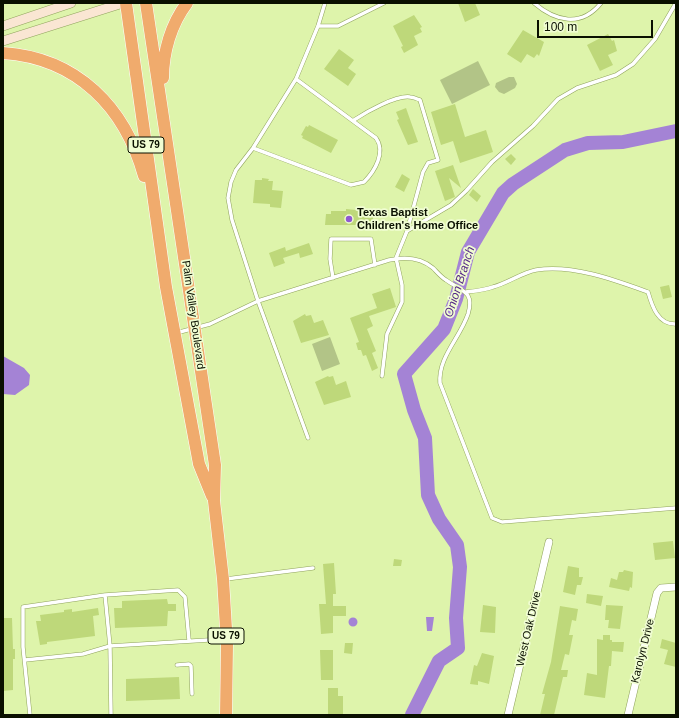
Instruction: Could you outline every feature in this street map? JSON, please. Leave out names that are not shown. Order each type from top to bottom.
[{"type":"highway","name":"US 79","points":[[124,3],[157,219]]},
{"type":"highway","name":"US 79","points":[[146,3],[166,129]]},
{"type":"highway","points":[[166,129],[163,75],[165,56],[173,28],[187,3]]},
{"type":"highway","points":[[3,53],[25,56],[56,66],[91,88],[110,105],[118,115],[132,141],[157,219]]},
{"type":"highway","name":"Palm Valley Boulevard","points":[[166,129],[215,465],[214,501],[223,579],[226,639],[226,715]]},
{"type":"highway","name":"Palm Valley Boulevard","points":[[157,219],[166,287],[199,464],[214,501]]},
{"type":"main road","points":[[3,26],[71,3]]},
{"type":"main road","points":[[3,41],[124,3]]},
{"type":"street","name":"West Oak Drive","points":[[508,715],[549,542]]},
{"type":"street","name":"Karolyn Drive","points":[[628,715],[657,592],[661,588],[676,586]]},
{"type":"lane","points":[[308,438],[258,301],[228,204],[229,189],[233,175],[253,148],[296,79],[318,26],[325,3]]},
{"type":"lane","points":[[318,26],[338,26],[384,3]]},
{"type":"lane","points":[[534,3],[550,15],[564,20],[583,17],[601,3]]},
{"type":"lane","points":[[408,231],[451,204],[466,191],[492,162],[533,126],[558,99],[577,88],[616,75],[633,64],[642,56],[655,39],[676,3]]},
{"type":"lane","points":[[253,148],[344,183],[360,184],[368,178],[376,166],[381,148],[380,143],[373,134],[296,79]]},
{"type":"lane","points":[[354,120],[372,109],[397,100],[410,97],[420,100],[438,160],[428,163],[423,172],[408,231],[396,258],[402,285],[402,302],[387,334],[382,376]]},
{"type":"lane","points":[[333,278],[330,259],[331,239],[371,239],[375,264]]},
{"type":"lane","points":[[174,333],[195,329],[210,324],[258,301],[375,264],[396,258],[408,258],[422,262],[432,268],[447,281],[466,292],[469,298],[470,307],[468,314],[442,364],[439,374],[440,383],[492,518],[502,522],[676,508]]},
{"type":"lane","points":[[466,292],[494,287],[535,270],[558,270],[582,273],[619,281],[648,292],[660,318],[669,324],[676,324]]},
{"type":"lane","points":[[223,579],[313,568]]},
{"type":"lane","points":[[30,715],[25,660],[23,607],[105,595],[178,590],[185,597],[189,640]]},
{"type":"lane","points":[[105,595],[110,646],[111,715]]},
{"type":"lane","points":[[25,660],[83,654],[110,646],[189,640],[226,639]]},
{"type":"lane","points":[[178,665],[189,664],[191,666],[192,694]]},
{"type":"green space","points":[[478,61],[490,85],[452,104],[440,80]]},
{"type":"green space","points":[[509,77],[514,77],[517,84],[515,88],[504,94],[499,92],[495,87],[496,83]]},
{"type":"green space","points":[[330,337],[340,364],[322,371],[312,344]]},
{"type":"shaded area","points":[[3,356],[24,368],[30,375],[29,385],[15,395],[3,394]]},
{"type":"shaded area","points":[[353,617],[358,622],[353,627],[348,622]]},
{"type":"shaded area","points":[[426,617],[434,617],[432,631],[427,631]]},
{"type":"building","points":[[458,3],[475,3],[480,15],[465,22]]},
{"type":"building","points":[[414,15],[422,27],[420,28],[422,32],[414,36],[418,45],[404,53],[401,47],[403,46],[393,26]]},
{"type":"building","points":[[523,30],[544,42],[539,56],[537,54],[534,58],[527,54],[521,63],[507,54]]},
{"type":"building","points":[[608,34],[612,41],[614,40],[617,51],[608,55],[613,65],[600,71],[587,45]]},
{"type":"building","points":[[339,49],[354,60],[348,68],[356,74],[348,86],[324,69]]},
{"type":"building","points":[[455,104],[465,137],[486,130],[493,152],[460,163],[453,141],[441,145],[431,112]]},
{"type":"building","points":[[406,108],[418,142],[408,145],[397,120],[399,119],[396,112]]},
{"type":"building","points":[[309,125],[338,140],[331,153],[302,138],[303,136],[301,135],[306,126],[308,127]]},
{"type":"building","points":[[511,154],[516,159],[511,165],[505,159]]},
{"type":"building","points":[[453,165],[461,188],[449,178],[455,197],[445,201],[435,171]]},
{"type":"building","points":[[402,174],[410,179],[404,192],[395,187]]},
{"type":"building","points":[[262,178],[269,179],[268,181],[273,181],[272,190],[283,191],[281,208],[270,207],[270,204],[253,203],[255,180],[262,180]]},
{"type":"building","points":[[473,189],[481,196],[477,202],[469,195]]},
{"type":"building","name":"Texas Baptist Children's Home Office","points":[[346,209],[373,213],[373,225],[325,225],[326,214],[331,214],[331,211],[346,211]]},
{"type":"building","points":[[309,243],[313,254],[300,258],[299,253],[283,258],[285,263],[274,267],[269,253],[285,247],[286,251]]},
{"type":"building","points":[[669,285],[672,297],[663,299],[660,287]]},
{"type":"building","points":[[390,288],[396,307],[369,316],[373,326],[367,329],[376,351],[372,353],[378,368],[372,371],[366,355],[363,356],[361,350],[358,350],[356,343],[359,342],[350,318],[377,308],[372,294]]},
{"type":"building","points":[[305,314],[306,316],[311,315],[314,323],[323,320],[329,335],[301,343],[293,321]]},
{"type":"building","points":[[328,376],[333,376],[336,385],[346,381],[351,397],[324,405],[315,382]]},
{"type":"building","points":[[673,541],[675,558],[655,560],[653,543]]},
{"type":"building","points":[[394,559],[402,560],[401,566],[393,566]]},
{"type":"building","points":[[334,563],[336,594],[333,594],[333,606],[346,606],[346,616],[333,616],[333,633],[321,634],[319,604],[326,604],[323,564]]},
{"type":"building","points":[[568,566],[579,568],[579,577],[583,577],[581,585],[577,585],[575,595],[563,592]]},
{"type":"building","points":[[624,570],[633,572],[632,588],[630,587],[629,591],[609,587],[611,578],[617,580],[619,572],[623,572]]},
{"type":"building","points":[[587,594],[603,596],[601,606],[586,603]]},
{"type":"building","points":[[167,599],[168,604],[176,604],[176,611],[168,611],[167,626],[115,628],[114,608],[122,608],[122,601]]},
{"type":"building","points":[[483,605],[496,607],[495,633],[480,632]]},
{"type":"building","points":[[606,605],[623,606],[620,629],[608,628],[609,620],[605,620]]},
{"type":"building","points":[[560,606],[578,609],[576,621],[572,620],[569,635],[573,635],[569,655],[565,654],[561,670],[568,670],[567,677],[563,677],[554,715],[540,715],[545,694],[542,694],[551,662]]},
{"type":"building","points":[[98,608],[99,615],[93,616],[95,636],[47,642],[47,644],[40,645],[36,621],[41,621],[40,615],[64,612],[64,610],[72,609],[72,612]]},
{"type":"building","points":[[3,618],[12,618],[13,649],[15,649],[15,659],[13,659],[13,690],[3,691]]},
{"type":"building","points":[[603,635],[610,635],[610,640],[612,640],[612,642],[624,642],[623,652],[612,651],[611,666],[609,666],[605,698],[584,695],[587,673],[597,675],[597,639],[603,640]]},
{"type":"building","points":[[662,639],[676,643],[676,667],[664,664],[668,650],[660,648]]},
{"type":"building","points":[[345,643],[353,643],[352,654],[344,653]]},
{"type":"building","points":[[320,650],[333,650],[333,680],[321,680]]},
{"type":"building","points":[[482,653],[494,656],[489,684],[478,681],[478,685],[470,684],[474,665],[477,666]]},
{"type":"building","points":[[179,677],[180,699],[126,701],[126,679]]},
{"type":"building","points":[[328,688],[338,688],[338,696],[343,696],[343,715],[328,715]]},
{"type":"waterway","name":"Onion Branch","points":[[412,715],[439,661],[458,648],[456,618],[460,567],[457,545],[439,519],[428,495],[425,438],[414,410],[404,374],[444,329],[456,299],[468,252],[503,193],[513,184],[565,150],[588,143],[623,142],[676,131]]},
{"type":"place","name":"Texas Baptist Children's Home Office","points":[[349,219]]}]
